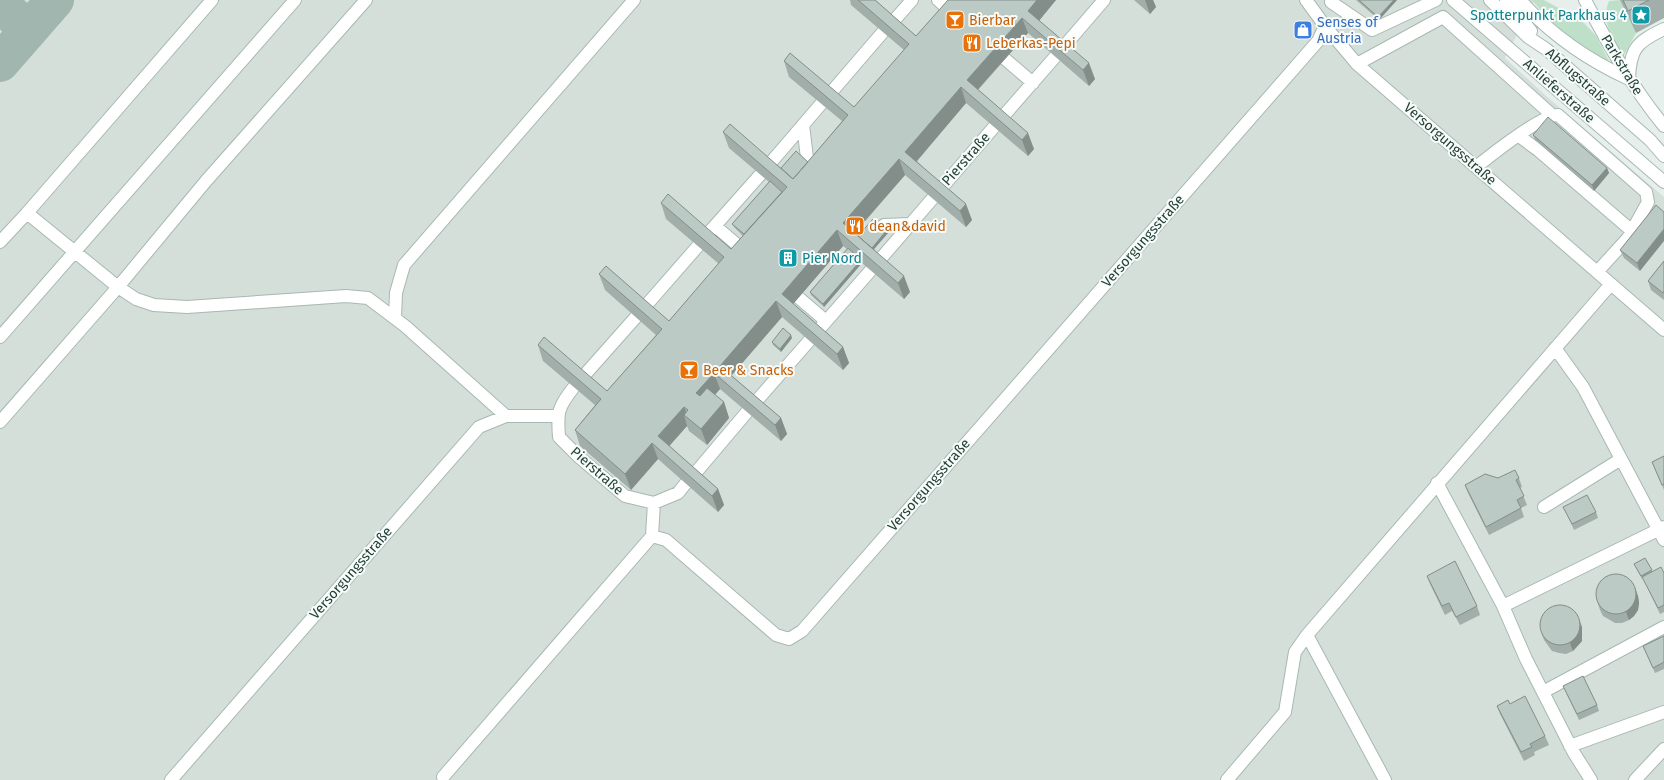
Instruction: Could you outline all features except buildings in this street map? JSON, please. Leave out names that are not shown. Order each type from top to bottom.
[{"type":"street","points":[[0,242],[212,0]]},
{"type":"street","points":[[0,337],[295,0]]},
{"type":"street","points":[[0,422],[118,287],[206,181],[366,0]]},
{"type":"street","points":[[395,318],[396,293],[404,265],[634,0]]},
{"type":"street","name":"Pierstraße","points":[[912,0],[565,398],[557,416],[559,437],[579,457],[625,496],[654,503],[678,493],[1104,0]]},
{"type":"street","points":[[938,0],[954,15]]},
{"type":"street","points":[[1306,0],[1324,26]]},
{"type":"street","points":[[1324,26],[1331,1],[1372,30],[1436,0]]},
{"type":"street","name":"Anlieferstraße","points":[[1453,0],[1664,182]]},
{"type":"street","name":"Abflugstraße","points":[[1490,0],[1528,36],[1546,49],[1650,140],[1664,156]]},
{"type":"street","points":[[1506,0],[1546,49]]},
{"type":"street","points":[[1520,0],[1535,17],[1561,38],[1601,66],[1629,79],[1629,64],[1632,54],[1639,43],[1643,29]]},
{"type":"street","name":"Parkstraße","points":[[1585,0],[1604,37],[1629,79],[1664,126]]},
{"type":"street","points":[[1357,64],[1443,17],[1552,115]]},
{"type":"street","name":"Versorgungsstraße","points":[[652,536],[666,540],[776,635],[789,640],[802,631],[1318,41],[1324,26],[1357,64],[1664,330]]},
{"type":"street","points":[[1639,43],[1664,29]]},
{"type":"street","points":[[1005,59],[1033,83]]},
{"type":"street","points":[[1476,167],[1519,136],[1552,115],[1558,115],[1646,192],[1648,202],[1632,231],[1597,272]]},
{"type":"street","points":[[803,125],[808,158],[804,161]]},
{"type":"street","points":[[1519,136],[1538,150],[1632,231]]},
{"type":"street","points":[[27,213],[118,287],[136,299],[154,305],[187,307],[346,296],[368,298],[395,318],[506,416]]},
{"type":"street","points":[[882,228],[884,225],[910,224]]},
{"type":"street","points":[[715,226],[737,238],[747,254]]},
{"type":"street","points":[[1227,780],[1285,712],[1295,652],[1307,635],[1437,483],[1611,284]]},
{"type":"street","points":[[799,298],[815,306],[826,321]]},
{"type":"street","points":[[1555,348],[1583,387],[1621,460],[1661,528],[1664,540]]},
{"type":"street","name":"Versorgungsstraße","points":[[171,780],[479,426],[506,416],[557,416]]},
{"type":"street","points":[[1544,507],[1621,460]]},
{"type":"street","points":[[1437,483],[1503,606],[1526,659],[1570,746],[1591,780]]},
{"type":"street","points":[[443,777],[652,536],[654,503]]},
{"type":"street","points":[[1503,606],[1661,528]]},
{"type":"street","points":[[1543,692],[1664,627]]},
{"type":"street","points":[[1307,635],[1385,780]]},
{"type":"street","points":[[1570,746],[1664,712]]},
{"type":"street","points":[[1635,780],[1664,750]]},
{"type":"shaded area","points":[[0,0],[1535,0],[1505,58],[1546,96],[1664,197],[1664,780],[0,780]]},
{"type":"green space","points":[[1532,0],[1544,0],[1585,24],[1596,36],[1609,61],[1577,43],[1557,27]]},
{"type":"green space","points":[[1620,0],[1636,33],[1623,57],[1609,30],[1606,16],[1609,1]]},
{"type":"taxiway","points":[[0,63],[55,0]]},
{"type":"taxiway","points":[[0,4],[29,30]]},
{"type":"place","name":"Spotterpunkt Parkhaus 4","points":[[1641,15]]},
{"type":"place","name":"Bierbar","points":[[955,20]]},
{"type":"place","name":"Senses of Austria","points":[[1303,30]]},
{"type":"place","name":"Leberkas-Pepi","points":[[972,43]]},
{"type":"place","name":"dean&david","points":[[855,226]]},
{"type":"place","name":"Pier Nord","points":[[788,258]]},
{"type":"place","name":"Beer & Snacks","points":[[689,370]]}]
